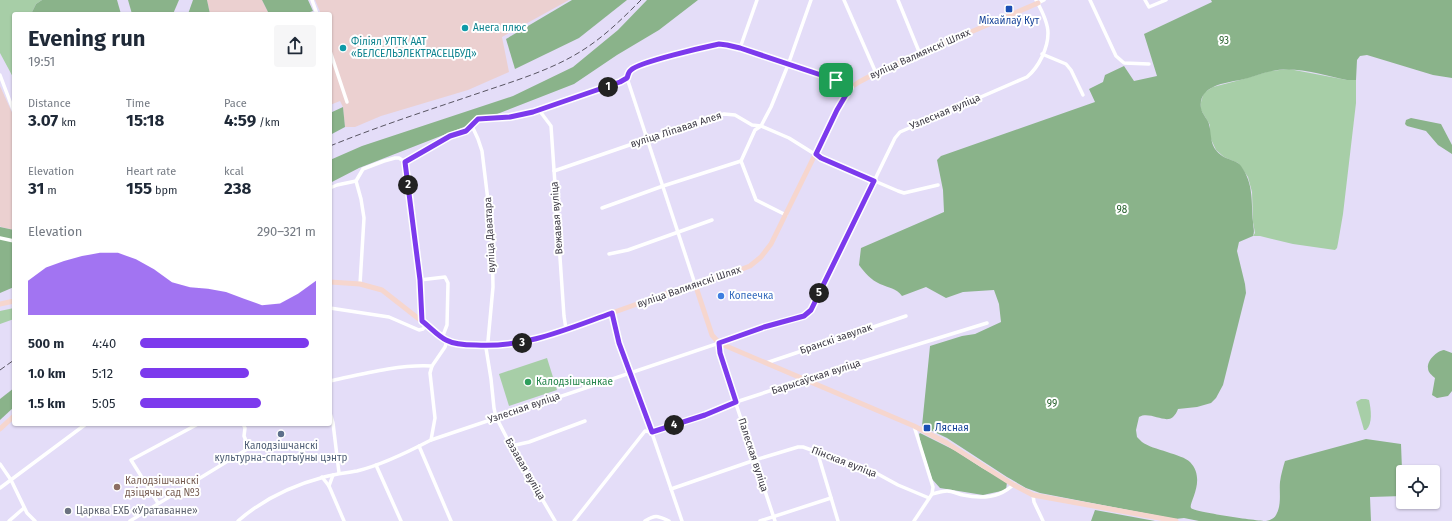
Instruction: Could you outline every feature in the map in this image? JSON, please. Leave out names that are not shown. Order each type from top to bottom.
[{"type":"main road","name":"вуліца Валмянскі Шлях","points":[[332,282],[360,284],[382,290],[445,339],[459,344],[486,346],[517,344],[536,340],[750,266],[771,244],[837,110],[850,88],[876,73],[1037,1]]},
{"type":"main road","points":[[696,284],[712,335],[719,343],[914,426],[947,443],[1033,495],[1176,521]]},
{"type":"main road","points":[[0,304],[12,301]]},
{"type":"main road","points":[[0,429],[12,418]]},
{"type":"street","points":[[312,0],[316,12]]},
{"type":"street","points":[[740,48],[757,0]]},
{"type":"street","points":[[786,215],[756,200],[741,161],[755,130],[761,126],[771,107],[811,0]]},
{"type":"street","points":[[844,0],[876,73]]},
{"type":"street","points":[[898,0],[920,54]]},
{"type":"street","name":"вуліца Валмянскі Шлях","points":[[1037,1],[1044,0]]},
{"type":"street","points":[[1090,0],[1116,56],[1124,63],[1148,64]]},
{"type":"street","points":[[1145,0],[1148,7],[1166,0]]},
{"type":"street","name":"Узлесная вуліца","points":[[238,521],[256,507],[284,492],[322,477],[357,471],[376,465],[430,440],[496,417],[764,327],[804,316],[811,310],[895,138],[900,132],[1027,77],[1035,69],[1042,54],[1048,33],[1037,1]]},
{"type":"street","points":[[696,284],[627,78],[632,68],[719,44],[740,48],[788,64],[842,83],[850,88]]},
{"type":"street","points":[[1042,54],[1066,64],[1071,70],[1083,95]]},
{"type":"street","points":[[332,57],[347,102]]},
{"type":"street","points":[[0,75],[12,107]]},
{"type":"street","points":[[405,162],[450,136],[466,131],[476,120],[482,118],[510,117],[539,110],[606,88],[627,78]]},
{"type":"street","name":"Вежавая вуліца","points":[[539,110],[551,126],[566,329]]},
{"type":"street","name":"вуліца Ліпавая Алея","points":[[554,171],[724,114],[735,115],[752,125],[761,126],[789,138],[821,158],[904,193],[938,185]]},
{"type":"street","name":"вуліца Даватара","points":[[472,126],[482,151],[492,234],[493,287],[486,346]]},
{"type":"street","points":[[332,308],[389,317],[419,330],[423,329],[424,323],[420,280],[405,162],[399,158],[384,161],[363,169],[356,181],[364,218],[360,284]]},
{"type":"street","points":[[602,208],[662,186],[741,161]]},
{"type":"street","points":[[332,187],[356,181]]},
{"type":"street","points":[[609,254],[628,250],[712,220]]},
{"type":"street","points":[[0,238],[12,241]]},
{"type":"street","points":[[420,280],[446,277],[448,283],[445,347],[432,366],[430,378],[435,418],[430,440]]},
{"type":"street","points":[[612,313],[619,343],[650,425],[682,521]]},
{"type":"street","name":"Бранскі завулак","points":[[766,363],[906,316]]},
{"type":"street","name":"Барысаўская вуліца","points":[[645,431],[652,432],[705,415],[736,402],[987,323]]},
{"type":"street","name":"Палеская вуліца","points":[[719,343],[720,353],[775,521]]},
{"type":"street","name":"Бэзавая вуліца","points":[[486,346],[492,379],[496,417],[511,446],[555,521]]},
{"type":"street","points":[[332,381],[374,371],[424,365],[432,366]]},
{"type":"street","points":[[332,420],[339,473]]},
{"type":"street","points":[[511,446],[529,442],[585,421]]},
{"type":"street","points":[[574,521],[650,425]]},
{"type":"street","points":[[0,488],[83,426]]},
{"type":"street","points":[[158,503],[131,460],[194,426]]},
{"type":"street","points":[[130,521],[249,448],[244,436],[244,426]]},
{"type":"street","points":[[914,426],[932,487],[931,496],[914,521]]},
{"type":"street","points":[[419,446],[451,521]]},
{"type":"street","name":"Пінская вуліца","points":[[672,489],[755,460],[798,447],[817,451],[876,473],[898,485],[931,496]]},
{"type":"street","points":[[817,451],[838,521]]},
{"type":"street","points":[[0,464],[11,480],[27,513],[35,521]]},
{"type":"street","points":[[376,465],[400,521]]},
{"type":"street","points":[[329,486],[333,475]]},
{"type":"street","points":[[322,477],[329,486],[344,521]]},
{"type":"street","points":[[931,496],[949,491],[965,496],[984,497],[1001,494],[1014,484]]},
{"type":"street","points":[[1033,495],[1034,502],[1043,521]]},
{"type":"street","points":[[760,521],[830,498]]},
{"type":"street","points":[[9,521],[24,508]]},
{"type":"street","points":[[645,521],[652,516],[657,516],[669,521]]},
{"type":"shaded area","points":[[207,0],[262,0],[268,12],[210,12]]},
{"type":"shaded area","points":[[315,0],[569,0],[502,37],[509,72],[468,90],[381,116],[355,127],[345,127],[343,107],[340,101],[332,104],[332,12],[320,12]]},
{"type":"shaded area","points":[[0,86],[12,113],[12,230],[0,226]]},
{"type":"green space","points":[[0,0],[42,0],[36,4],[32,12],[12,12],[12,75],[0,53]]},
{"type":"green space","points":[[42,0],[117,0],[120,12],[32,12],[36,4]]},
{"type":"green space","points":[[128,0],[179,0],[174,12],[131,12]]},
{"type":"green space","points":[[193,0],[207,0],[210,12],[189,12]]},
{"type":"green space","points":[[262,0],[308,0],[313,11],[310,12],[268,12]]},
{"type":"green space","points":[[572,0],[627,0],[579,38],[515,69],[506,39]]},
{"type":"green space","points":[[647,0],[698,0],[659,30],[617,55],[574,84],[359,168],[332,182],[332,159],[362,146],[513,96],[573,67],[618,30]]},
{"type":"green space","points":[[1211,0],[1452,0],[1452,78],[1433,75],[1367,55],[1360,56],[1357,60],[1356,80],[1347,80],[1300,70],[1281,70],[1220,84],[1208,90],[1201,101],[1201,108],[1209,124],[1214,148],[1223,157],[1234,161],[1241,166],[1250,186],[1254,234],[1253,236],[1239,242],[1237,251],[1246,293],[1223,385],[1216,398],[1211,403],[1197,407],[1178,409],[1174,416],[1170,419],[1148,415],[1139,417],[1136,430],[1137,437],[1147,445],[1181,457],[1190,462],[1195,469],[1197,476],[1196,490],[1191,508],[1214,514],[1266,521],[1199,521],[1184,518],[1175,519],[1040,493],[1026,488],[947,438],[922,426],[930,346],[962,336],[975,334],[1001,322],[999,304],[994,290],[963,292],[946,298],[926,287],[902,296],[895,290],[874,280],[859,265],[861,248],[944,212],[943,190],[937,160],[941,156],[1095,102],[1089,89],[1103,82],[1105,75],[1124,66],[1134,81],[1157,76],[1144,34],[1212,2]]},
{"type":"green space","points":[[1289,69],[1347,80],[1356,80],[1356,103],[1343,214],[1337,248],[1335,250],[1253,236],[1255,233],[1252,192],[1248,177],[1238,163],[1224,157],[1216,150],[1210,137],[1210,125],[1201,110],[1203,95],[1213,87],[1270,71]]},
{"type":"green space","points":[[343,107],[345,127],[332,134],[332,112]]},
{"type":"green space","points":[[1411,118],[1441,124],[1452,145],[1452,154],[1438,145],[1426,131],[1407,126],[1405,124],[1406,120]]},
{"type":"green space","points":[[0,227],[12,230],[12,288],[0,293]]},
{"type":"green space","points":[[12,308],[12,320],[0,324],[0,311]]},
{"type":"green space","points":[[1444,350],[1452,353],[1452,391],[1448,396],[1437,398],[1432,395],[1435,378],[1430,374],[1428,365],[1433,356]]},
{"type":"green space","name":"Калодзішчанкае","points":[[547,358],[557,390],[509,406],[499,374]]},
{"type":"green space","points":[[12,390],[12,409],[0,420],[0,399]]},
{"type":"green space","points":[[1361,399],[1369,400],[1370,404],[1371,420],[1366,430],[1364,430],[1356,402]]},
{"type":"green space","points":[[920,433],[956,451],[1007,482],[1006,490],[983,495],[940,488],[932,479],[921,445]]},
{"type":"green space","points":[[1366,439],[1401,444],[1402,465],[1396,465],[1396,496],[1370,497],[1371,521],[1266,521],[1274,517],[1278,511],[1280,503],[1281,474],[1285,461]]},
{"type":"green space","points":[[1095,510],[1155,521],[1091,521]]},
{"type":"railway","points":[[332,145],[385,125],[519,79],[559,63],[583,50],[599,39],[641,0]]},
{"type":"railway","points":[[0,370],[12,361]]},
{"type":"place","name":"Міхайлаў Кут","points":[[1009,9]]},
{"type":"place","name":"Анега плюс","points":[[465,28]]},
{"type":"place","name":"Філіял УПТК ААТ «БЕЛСЕЛЬЭЛЕКТРАСЕЦБУД»","points":[[343,48]]},
{"type":"place","name":"Копеечка","points":[[721,296]]},
{"type":"place","name":"Калодзішчанкае","points":[[528,382]]},
{"type":"place","name":"Лясная","points":[[927,428]]},
{"type":"place","name":"Калодзішчанскі культурна-спартыўны цэнтр","points":[[281,434]]},
{"type":"place","name":"Калодзішчанскі дзіцячы сад №3","points":[[117,487]]},
{"type":"place","name":"Царква ЕХБ «Уратаванне»","points":[[68,511]]},
{"type":"route","points":[[719,44],[740,48],[836,80],[850,88],[837,110],[816,154],[821,158],[874,181],[811,310],[804,316],[764,327],[719,343],[720,353],[736,402],[705,415],[652,432],[619,343],[612,313],[536,340],[498,346],[465,345],[447,341],[422,321],[420,280],[405,162],[450,136],[466,131],[471,128],[476,120],[482,118],[510,117],[518,114],[533,112],[612,86],[627,78],[632,68],[719,44]]},
{"type":"park label","name":"93","points":[[1224,41]]},
{"type":"park label","name":"98","points":[[1122,210]]},
{"type":"park label","name":"99","points":[[1052,404]]}]
